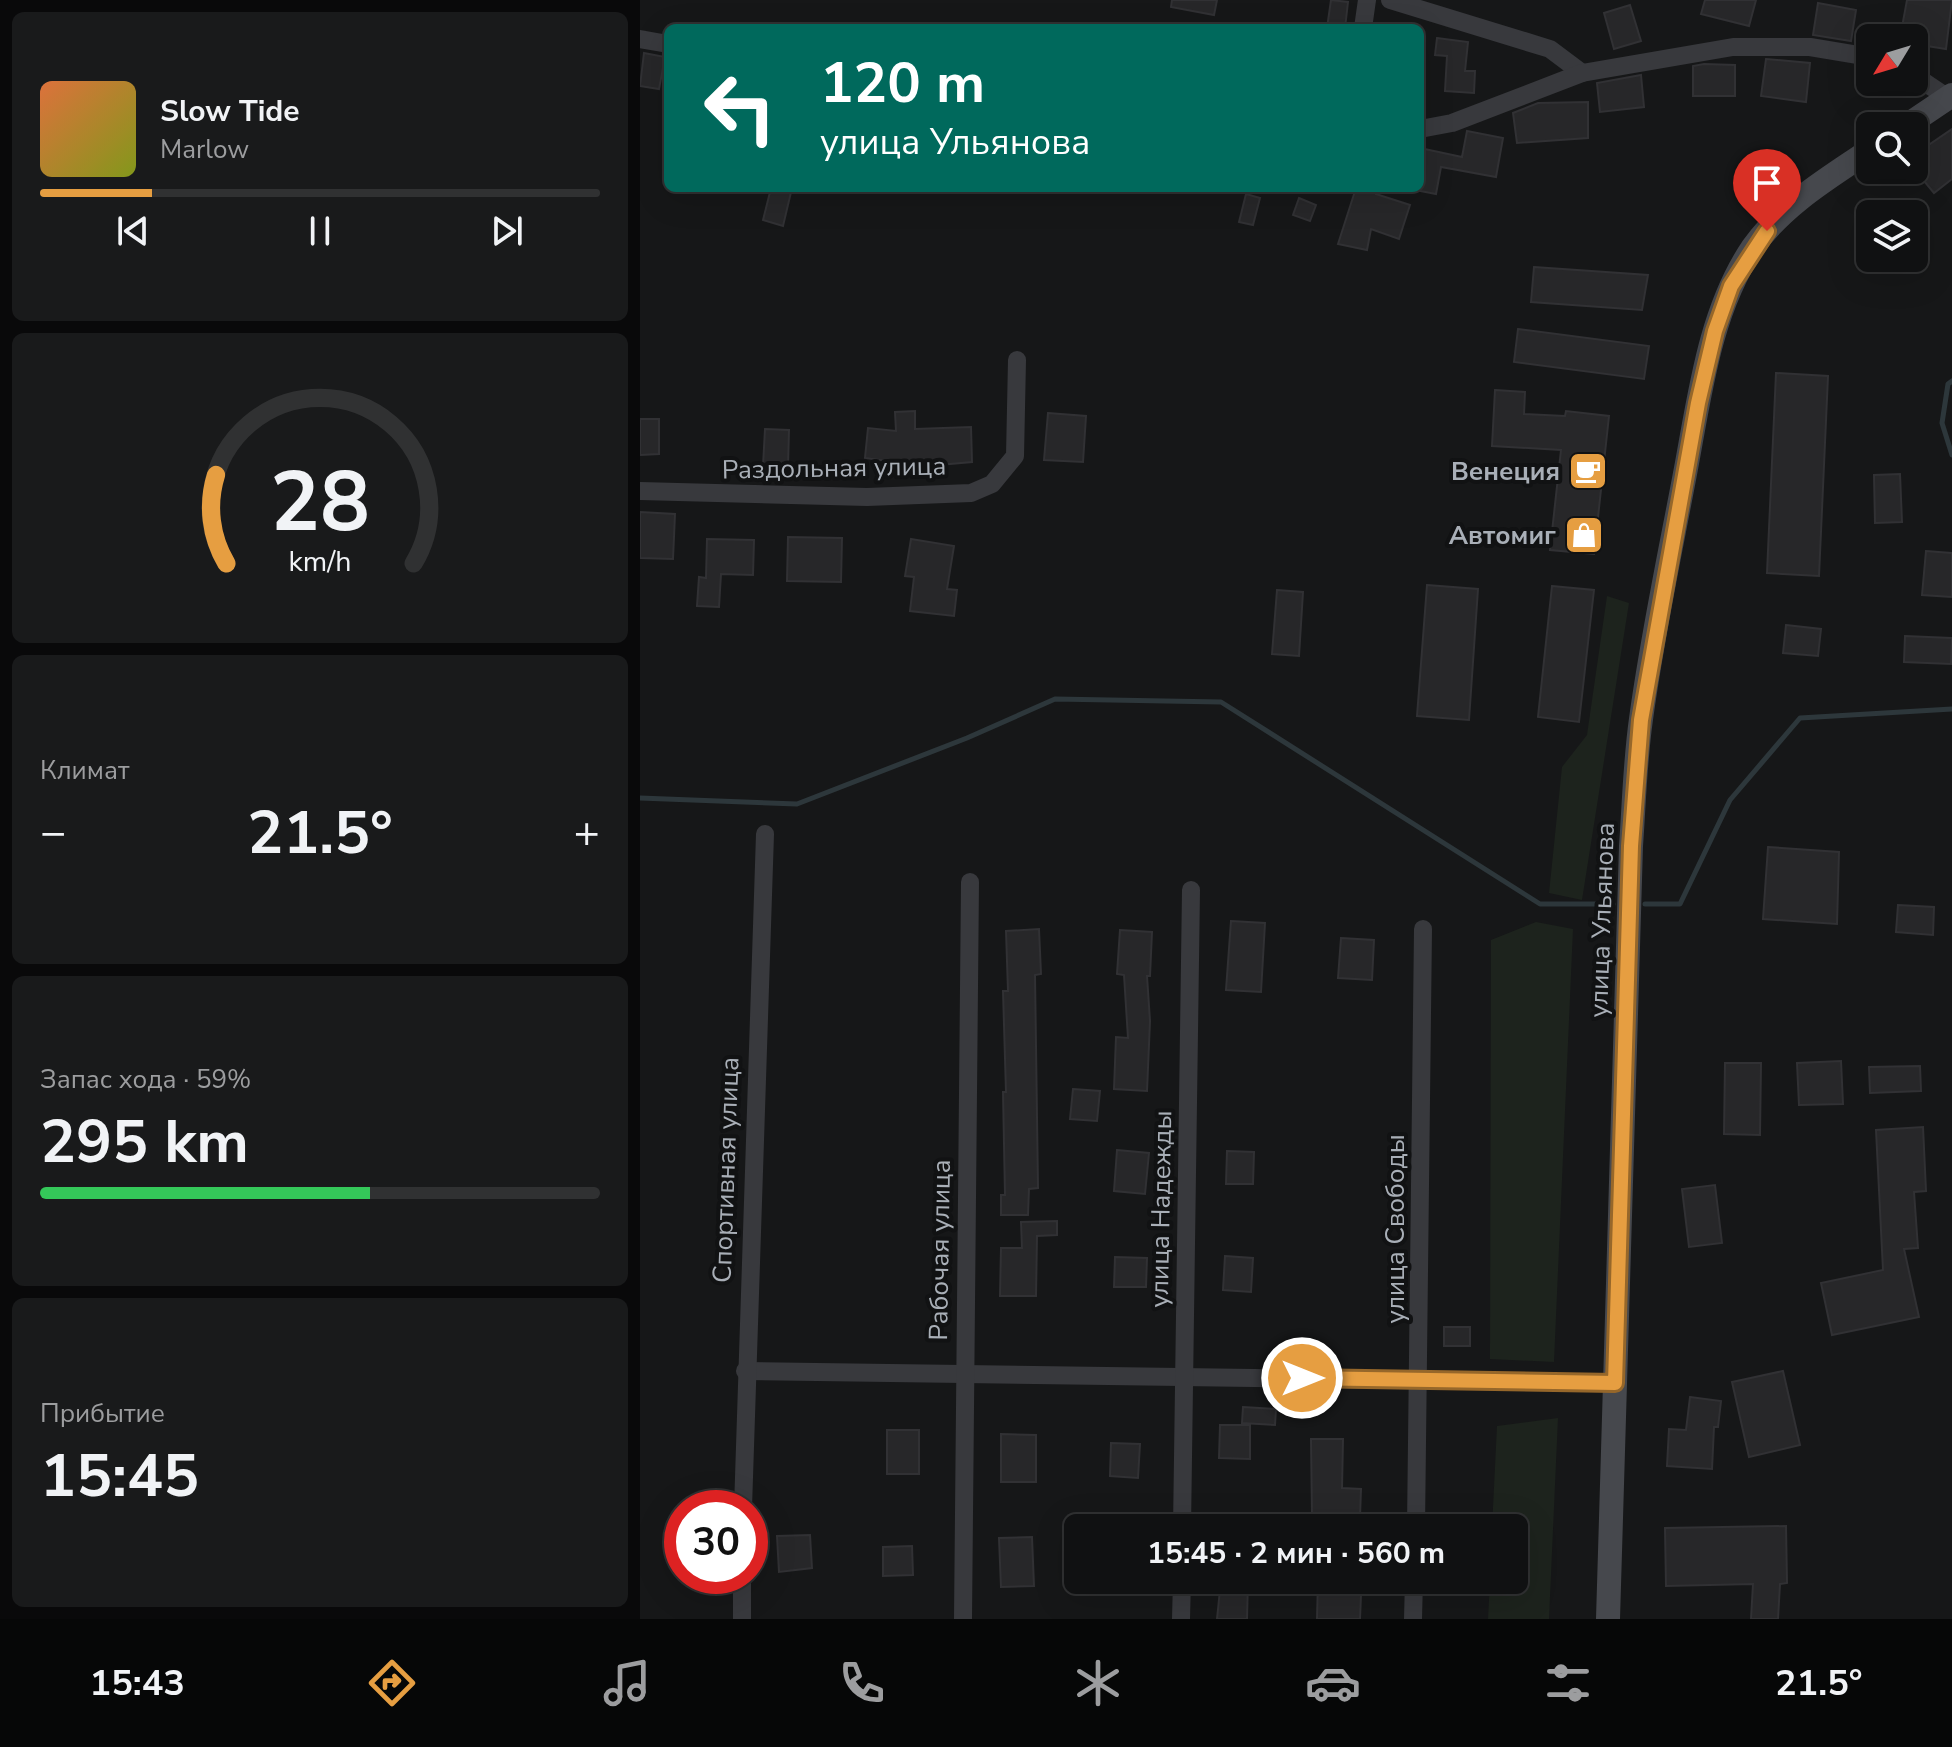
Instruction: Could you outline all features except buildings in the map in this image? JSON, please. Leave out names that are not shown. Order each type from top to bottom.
[{"type":"main road","points":[[1927,112],[1950,96]]},
{"type":"main road","name":"улица Ульянова","points":[[1608,1619],[1631,846],[1641,720],[1698,403],[1731,286],[1754,246],[1780,216],[1856,160]]},
{"type":"street","points":[[1364,24],[1367,0]]},
{"type":"street","points":[[1390,0],[1550,49],[1582,73]]},
{"type":"street","points":[[640,39],[664,43]]},
{"type":"street","points":[[1424,128],[1452,123],[1582,73],[1733,47],[1810,47],[1856,55]]},
{"type":"street","points":[[1928,83],[1950,96]]},
{"type":"street","name":"Раздольная улица","points":[[640,491],[867,497],[971,493],[992,484],[1015,456],[1017,360]]},
{"type":"street","name":"Спортивная улица","points":[[743,1490],[765,834]]},
{"type":"street","name":"Рабочая улица","points":[[963,1619],[970,882]]},
{"type":"street","name":"улица Надежды","points":[[1182,1514],[1191,890]]},
{"type":"street","name":"улица Свободы","points":[[1416,1514],[1423,929]]},
{"type":"street","points":[[745,1371],[1615,1383]]},
{"type":"street","points":[[742,1594],[742,1619]]},
{"type":"street","points":[[1181,1619],[1182,1594]]},
{"type":"street","points":[[1413,1619],[1414,1594]]},
{"type":"shaded area","points":[[1607,596],[1629,603],[1582,900],[1549,893],[1562,767],[1587,735]]},
{"type":"shaded area","points":[[1536,922],[1573,929],[1554,1362],[1490,1359],[1491,940]]},
{"type":"shaded area","points":[[1558,1418],[1549,1619],[1488,1619],[1489,1594],[1528,1594],[1528,1514],[1493,1514],[1497,1426]]},
{"type":"waterway","points":[[1952,381],[1948,384],[1942,423],[1952,455]]},
{"type":"waterway","points":[[640,798],[797,804],[967,738],[1055,699],[1221,702],[1540,904],[1613,904]]},
{"type":"waterway","points":[[1645,904],[1680,904],[1730,800],[1800,718],[1952,709]]},
{"type":"place","name":"Венеция","points":[[1588,471]]},
{"type":"place","name":"Автомиг","points":[[1584,535]]},
{"type":"route","points":[[1302,1378],[1615,1383],[1631,846],[1641,720],[1698,403],[1715,331],[1731,286],[1754,246],[1767,231]]}]
